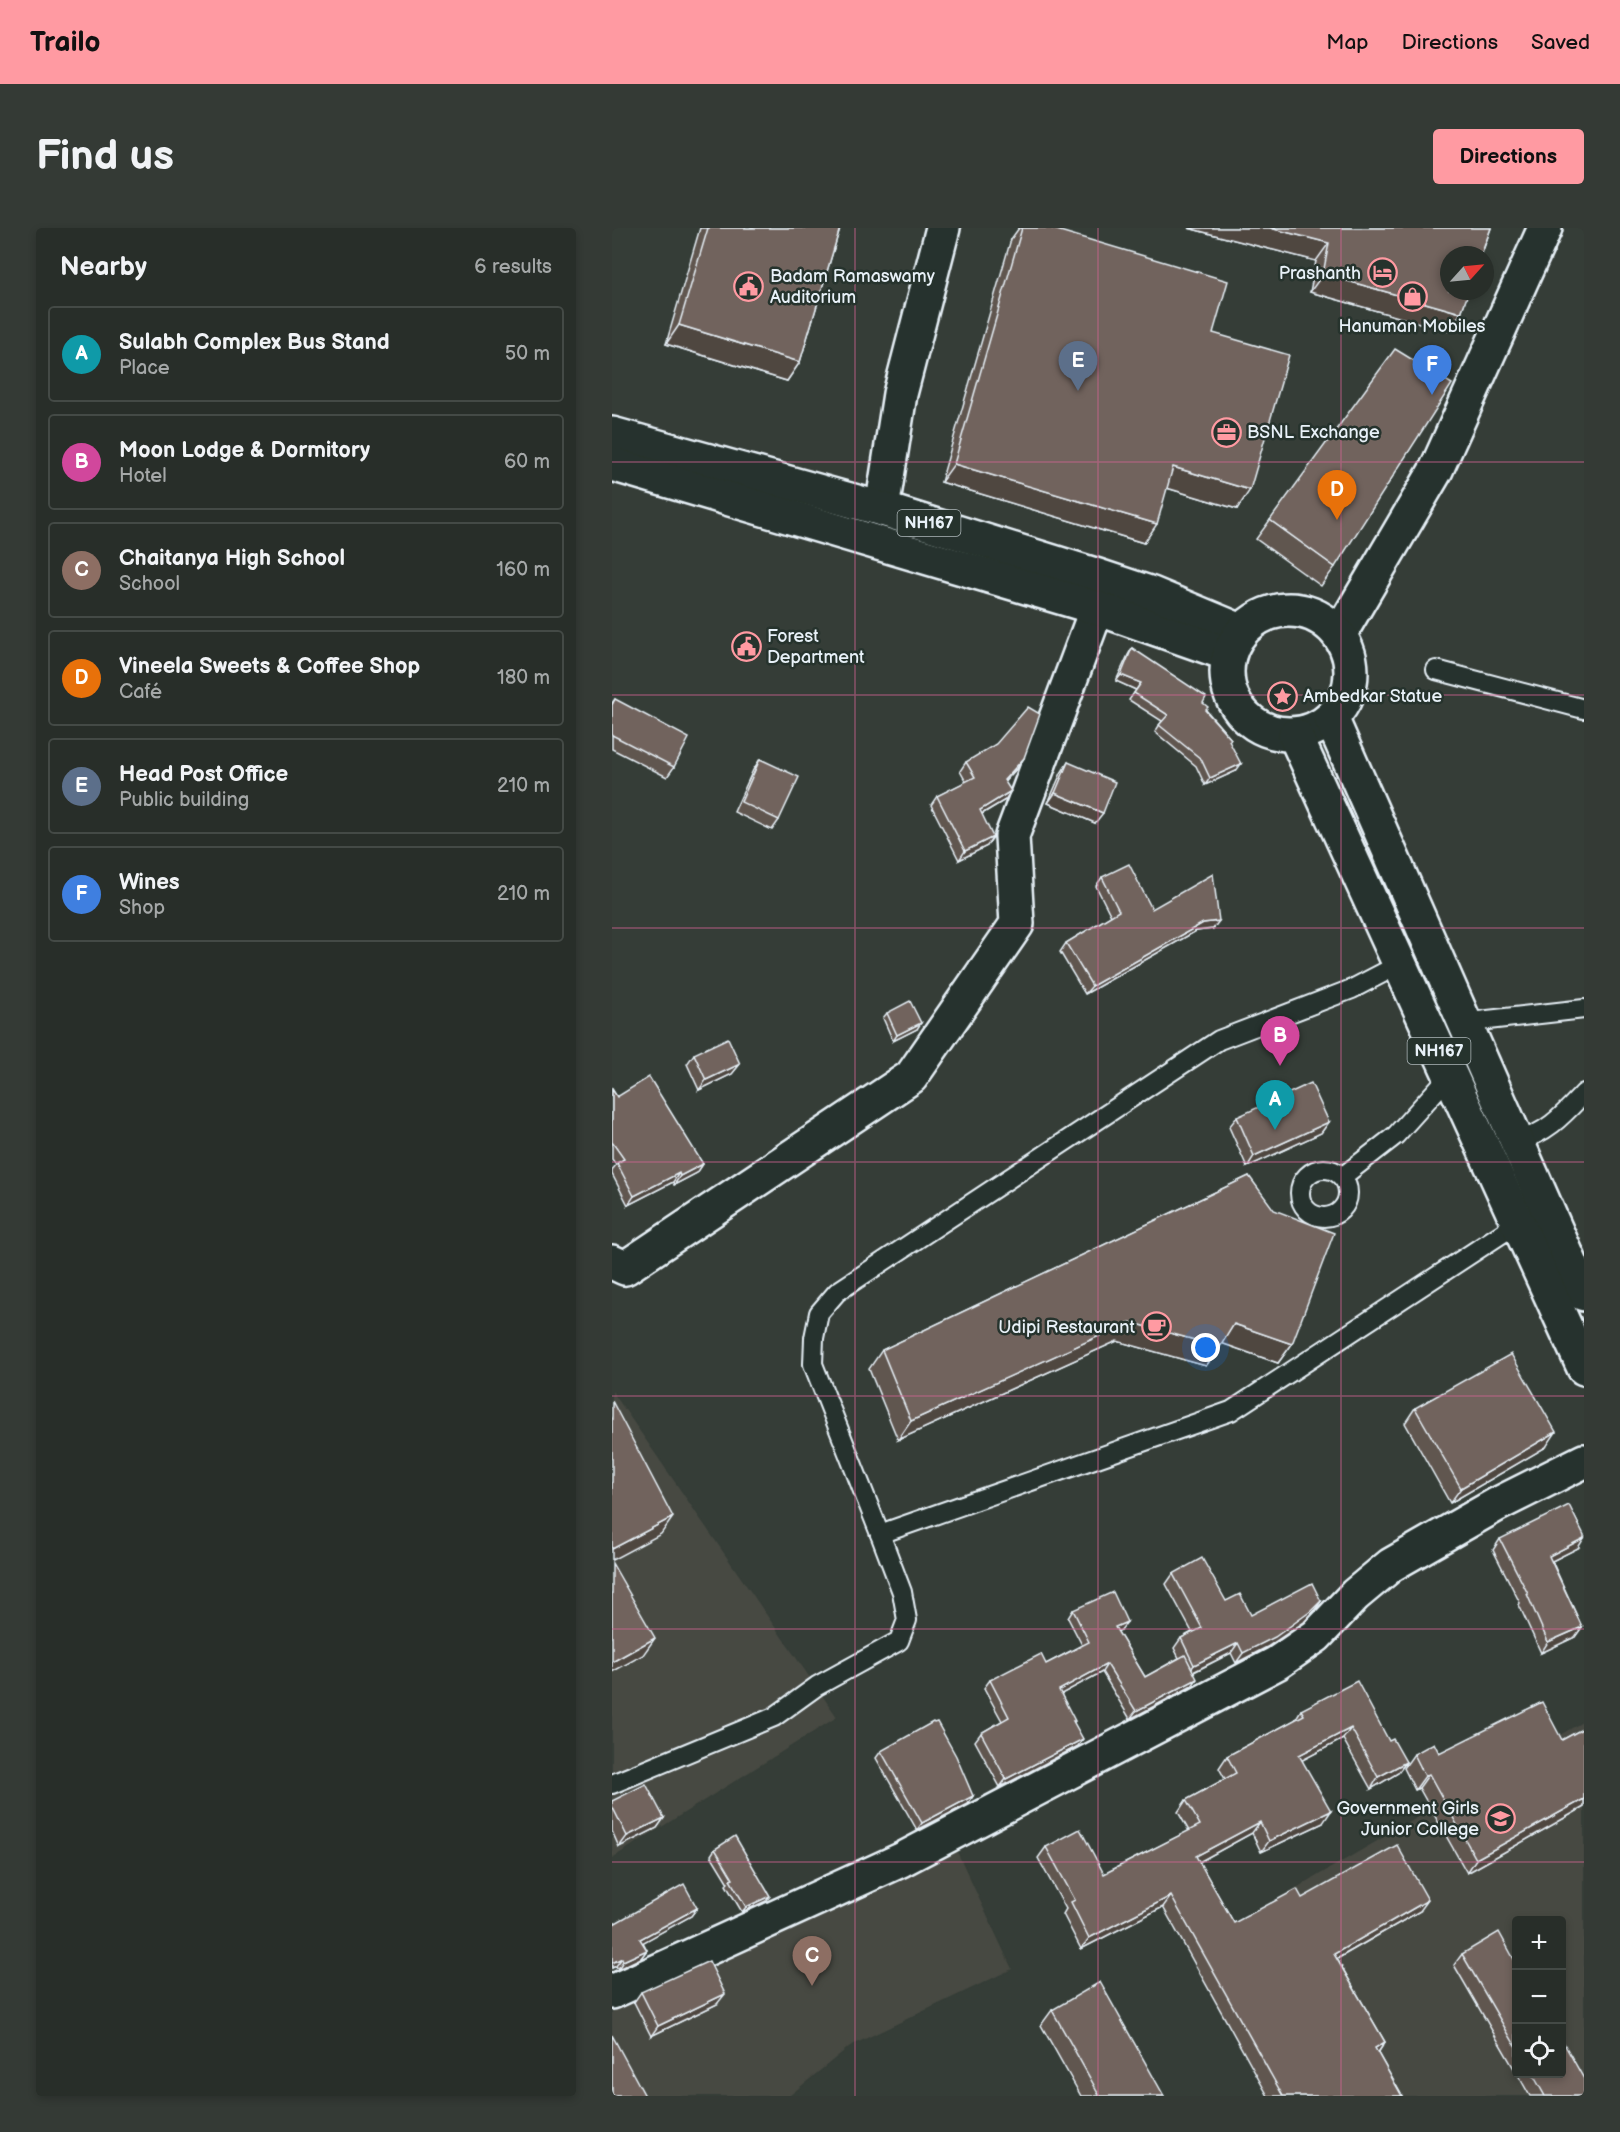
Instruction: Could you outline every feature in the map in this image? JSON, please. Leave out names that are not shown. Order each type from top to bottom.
[{"type":"main road","points":[[882,509],[900,394],[943,228]]},
{"type":"main road","points":[[1339,635],[1436,470],[1545,228]]},
{"type":"main road","name":"NH167","points":[[612,434],[882,509],[1152,594],[1235,642]]},
{"type":"main road","name":"NH167","points":[[612,464],[1097,608],[1235,642]]},
{"type":"main road","points":[[612,1262],[625,1268],[911,1077],[1017,924],[1012,836],[1097,608]]},
{"type":"main road","points":[[1291,609],[1309,612],[1326,621],[1339,635],[1348,651],[1351,669],[1349,687],[1343,704],[1331,718],[1314,729],[1295,735],[1274,733],[1256,725],[1241,712],[1230,694],[1226,674],[1235,642],[1255,619],[1272,611],[1291,609]]},
{"type":"main road","name":"NH167","points":[[1331,718],[1584,1294]]},
{"type":"main road","name":"NH167","points":[[1295,735],[1584,1368]]},
{"type":"main road","points":[[612,1992],[901,1860],[1277,1663],[1316,1636],[1355,1595],[1391,1565],[1496,1505],[1584,1461]]},
{"type":"lane","points":[[1436,670],[1584,709]]},
{"type":"lane","points":[[612,1784],[774,1717],[817,1686],[899,1641],[906,1620],[902,1592],[813,1364],[814,1338],[819,1313],[837,1292],[1219,1040],[1353,988],[1400,964]]},
{"type":"lane","points":[[1468,1027],[1479,1021],[1584,1009]]},
{"type":"lane","points":[[1342,1177],[1396,1135],[1450,1075]]},
{"type":"lane","points":[[1518,1140],[1555,1123],[1584,1093]]},
{"type":"lane","points":[[880,1534],[1232,1411],[1518,1223]]},
{"type":"shaded area","points":[[612,1391],[837,1717],[612,1858]]},
{"type":"shaded area","name":"Government Girls Junior College","points":[[1584,1721],[1584,2096],[1342,2096],[1248,1916]]},
{"type":"shaded area","points":[[954,1845],[1012,1969],[850,2046],[789,2096],[612,2096],[612,2003]]},
{"type":"building","name":"Badam Ramaswamy Auditorium","points":[[708,228],[840,228],[800,362],[679,325]]},
{"type":"building","points":[[1022,228],[1050,228],[1228,281],[1213,333],[1289,355],[1250,490],[1173,467],[1157,524],[954,464]]},
{"type":"building","name":"Prashanth","points":[[1270,228],[1491,228],[1484,246],[1440,246],[1440,300],[1466,300],[1461,313],[1323,274],[1329,243]]},
{"type":"building","points":[[1395,349],[1452,384],[1335,567],[1270,520]]},
{"type":"building","points":[[1132,648],[1206,697],[1203,703],[1208,707],[1205,710],[1231,739],[1229,741],[1241,764],[1210,778],[1201,759],[1159,725],[1168,715],[1134,693],[1141,683],[1121,675]]},
{"type":"building","points":[[615,699],[689,738],[674,767],[612,735],[612,705]]},
{"type":"building","points":[[1028,707],[1040,714],[1024,758],[1004,780],[1011,791],[980,810],[993,837],[965,851],[937,796],[975,777],[966,762],[996,744]]},
{"type":"building","points":[[760,759],[799,777],[779,820],[741,802]]},
{"type":"building","points":[[1068,762],[1115,782],[1103,813],[1055,793]]},
{"type":"building","points":[[1129,864],[1152,909],[1213,874],[1219,921],[1203,923],[1092,986],[1066,943],[1119,911],[1102,877]]},
{"type":"building","points":[[910,1001],[921,1023],[897,1035],[887,1013]]},
{"type":"building","points":[[728,1038],[740,1064],[706,1080],[694,1054]]},
{"type":"building","points":[[649,1077],[703,1164],[680,1176],[679,1173],[634,1196],[617,1163],[624,1159],[612,1142],[612,1089],[617,1097]]},
{"type":"building","points":[[1311,1083],[1329,1122],[1254,1156],[1237,1117]]},
{"type":"building","points":[[1249,1176],[1274,1210],[1334,1233],[1292,1344],[1234,1324],[1220,1347],[1130,1322],[911,1421],[882,1350]]},
{"type":"building","points":[[1511,1354],[1556,1432],[1461,1488],[1415,1408]]},
{"type":"building","points":[[612,1401],[673,1517],[612,1549]]},
{"type":"building","points":[[1569,1505],[1584,1538],[1549,1556],[1582,1627],[1548,1642],[1528,1594],[1500,1539]]},
{"type":"building","points":[[1202,1558],[1226,1601],[1240,1594],[1251,1615],[1312,1583],[1321,1601],[1275,1637],[1243,1653],[1238,1643],[1194,1665],[1181,1638],[1202,1628],[1173,1574]]},
{"type":"building","points":[[612,1563],[655,1638],[612,1662]]},
{"type":"building","points":[[1113,1592],[1127,1622],[1115,1627],[1145,1677],[1185,1655],[1197,1679],[1136,1711],[1107,1664],[1059,1690],[1083,1739],[1006,1779],[981,1733],[1009,1717],[990,1680],[1041,1654],[1046,1664],[1089,1642],[1073,1610]]},
{"type":"building","points":[[1357,1681],[1389,1741],[1393,1739],[1406,1762],[1378,1777],[1351,1728],[1299,1755],[1331,1811],[1269,1841],[1260,1822],[1196,1856],[1234,1923],[1297,1889],[1302,1898],[1397,1845],[1428,1900],[1334,1954],[1385,2042],[1375,2048],[1402,2096],[1283,2096],[1171,1896],[1089,1938],[1071,1902],[1075,1900],[1046,1847],[1080,1829],[1104,1874],[1200,1825],[1186,1800],[1236,1773],[1227,1756],[1304,1715],[1301,1710]]},
{"type":"building","points":[[1542,1702],[1562,1740],[1584,1728],[1584,1799],[1476,1859],[1429,1774],[1425,1776],[1414,1754],[1434,1743],[1439,1753]]},
{"type":"building","points":[[933,1722],[937,1722],[956,1756],[973,1796],[922,1823],[881,1751]]},
{"type":"building","points":[[646,1784],[664,1818],[627,1836],[612,1806],[612,1801]]},
{"type":"building","points":[[735,1836],[770,1896],[746,1907],[715,1849]]},
{"type":"building","points":[[684,1884],[697,1908],[640,1939],[647,1950],[623,1961],[622,1958],[612,1963],[612,1925]]},
{"type":"building","points":[[1499,1932],[1512,1956],[1512,2040],[1462,1954]]},
{"type":"building","points":[[709,1961],[725,1994],[658,2026],[641,1992]]},
{"type":"building","points":[[1100,1982],[1164,2096],[1100,2096],[1052,2010]]},
{"type":"building","points":[[612,2035],[645,2096],[612,2096]]},
{"type":"building","points":[[1566,2047],[1584,2079],[1584,2096],[1545,2096],[1535,2078],[1566,2078]]},
{"type":"place","name":"Prashanth","points":[[1382,273]]},
{"type":"place","name":"Badam Ramaswamy Auditorium","points":[[749,286]]},
{"type":"place","name":"Hanuman Mobiles","points":[[1412,297]]},
{"type":"place","name":"Head Post Office","points":[[1078,391]]},
{"type":"place","name":"Wines","points":[[1432,395]]},
{"type":"place","name":"BSNL Exchange","points":[[1226,432]]},
{"type":"place","name":"Vineela Sweets & Coffee Shop","points":[[1337,520]]},
{"type":"place","name":"Forest Department","points":[[746,646]]},
{"type":"place","name":"Ambedkar Statue","points":[[1282,696]]},
{"type":"place","name":"Moon Lodge & Dormitory","points":[[1280,1066]]},
{"type":"place","name":"Sulabh Complex Bus Stand","points":[[1275,1130]]},
{"type":"place","name":"Udipi Restaurant","points":[[1156,1327]]},
{"type":"place","name":"Government Girls Junior College","points":[[1500,1818]]},
{"type":"place","name":"Chaitanya High School","points":[[812,1986]]}]
